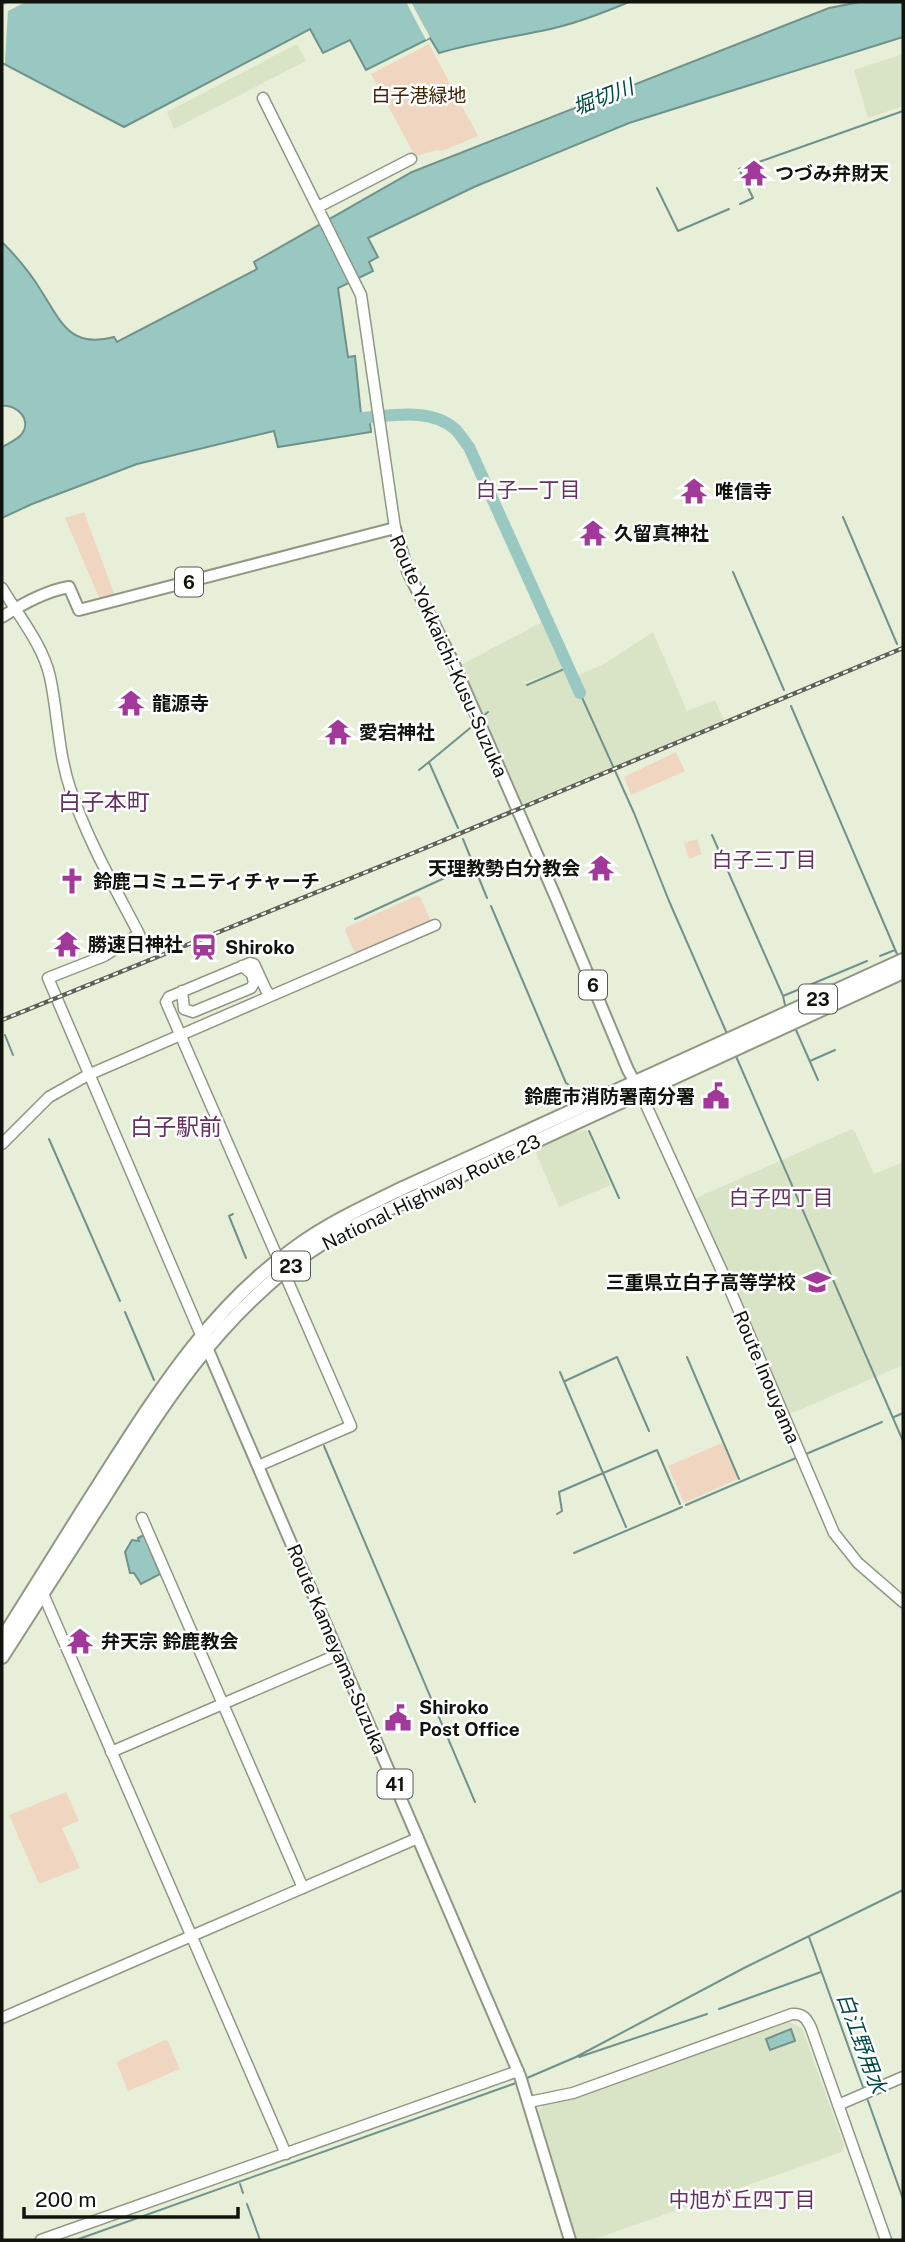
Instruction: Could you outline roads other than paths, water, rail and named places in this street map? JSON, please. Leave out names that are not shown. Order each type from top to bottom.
[{"type":"highway","name":"National Highway Route 23","points":[[731,1046],[903,960]]},
{"type":"highway","name":"National Highway Route 23","points":[[2,1657],[230,1303],[281,1267],[314,1235],[361,1208],[903,972]]},
{"type":"highway","name":"National Highway Route 23","points":[[2,1639],[144,1414],[204,1341]]},
{"type":"main road","name":"Route Yokkaichi-Kusu-Suzuka","points":[[2,617],[57,589],[69,587],[79,610],[395,528],[408,572],[453,662],[638,1088]]},
{"type":"main road","name":"Route Kameyama-Suzuka","points":[[204,1341],[518,2071],[530,2102],[570,2240]]},
{"type":"street","points":[[264,98],[361,295],[395,528]]},
{"type":"street","points":[[321,211],[411,159]]},
{"type":"street","points":[[2,588],[42,654],[50,677],[63,764],[81,818],[139,934],[104,956],[48,978],[204,1341]]},
{"type":"street","points":[[2,1144],[49,1097],[89,1075],[435,925]]},
{"type":"street","points":[[258,1466],[351,1426],[166,1002],[169,997],[250,963],[254,964],[270,995]]},
{"type":"street","points":[[182,991],[184,1009],[192,1012],[249,989],[254,980],[252,974],[242,966]]},
{"type":"street","name":"Route Inouyama","points":[[638,1088],[694,1207],[834,1533],[858,1563],[903,1602]]},
{"type":"street","points":[[142,1518],[303,1888]]},
{"type":"street","points":[[38,1579],[286,2154]]},
{"type":"street","points":[[111,1752],[340,1654]]},
{"type":"street","points":[[2,2018],[418,1838]]},
{"type":"street","points":[[530,2102],[573,2093],[796,2013],[806,2018],[886,2240]]},
{"type":"street","points":[[41,2240],[518,2071]]},
{"type":"street","points":[[838,2105],[903,2077]]},
{"type":"water","points":[[2,2],[629,2],[564,26],[439,53],[430,38],[366,70],[350,40],[323,53],[310,29],[124,127],[2,63]]},
{"type":"water","name":"堀切川","points":[[860,2],[903,2],[903,37],[629,123],[474,187],[368,238],[378,257],[369,262],[373,271],[338,288],[348,357],[355,356],[361,414],[369,414],[371,432],[278,447],[274,431],[137,464],[2,518],[2,447],[21,435],[25,424],[18,410],[2,406],[2,242],[36,282],[68,330],[86,339],[114,337],[117,342],[257,269],[254,262],[412,172],[829,8]]},
{"type":"water","points":[[144,1535],[160,1574],[141,1584],[134,1573],[130,1573],[125,1552],[132,1540],[139,1541],[138,1538]]},
{"type":"water","points":[[791,2029],[795,2041],[770,2050],[766,2039]]},
{"type":"waterway","points":[[740,204],[753,198],[739,169],[903,111]]},
{"type":"waterway","points":[[657,188],[678,231],[729,209]]},
{"type":"waterway","points":[[362,418],[422,415],[445,422],[459,433],[469,447],[580,693]]},
{"type":"waterway","points":[[843,517],[897,644]]},
{"type":"waterway","points":[[733,572],[784,690]]},
{"type":"waterway","points":[[527,685],[569,667]]},
{"type":"waterway","points":[[580,693],[728,1036]]},
{"type":"waterway","points":[[791,706],[897,954]]},
{"type":"waterway","points":[[482,717],[488,712]]},
{"type":"waterway","points":[[458,828],[429,762],[475,724]]},
{"type":"waterway","points":[[419,770],[429,762]]},
{"type":"waterway","points":[[712,835],[783,996],[867,961]]},
{"type":"waterway","points":[[463,839],[487,898]]},
{"type":"waterway","points":[[355,919],[473,865]]},
{"type":"waterway","points":[[491,906],[566,1083],[575,1098]]},
{"type":"waterway","points":[[880,956],[895,950]]},
{"type":"waterway","points":[[783,996],[785,1005]]},
{"type":"waterway","points":[[796,1030],[818,1080]]},
{"type":"waterway","points":[[5,1035],[13,1055]]},
{"type":"waterway","points":[[810,1061],[835,1050]]},
{"type":"waterway","points":[[735,1054],[903,1441]]},
{"type":"waterway","points":[[589,1131],[619,1198]]},
{"type":"waterway","points":[[49,1139],[120,1301]]},
{"type":"waterway","points":[[233,1214],[229,1216],[246,1258]]},
{"type":"waterway","points":[[125,1312],[154,1380]]},
{"type":"waterway","points":[[565,1381],[617,1357],[649,1431]]},
{"type":"waterway","points":[[687,1357],[739,1479]]},
{"type":"waterway","points":[[560,1372],[626,1527]]},
{"type":"waterway","points":[[894,1417],[903,1413]]},
{"type":"waterway","points":[[806,1454],[882,1422]]},
{"type":"waterway","points":[[324,1446],[475,1802]]},
{"type":"waterway","points":[[557,1514],[562,1511],[559,1492],[657,1450],[680,1504]]},
{"type":"waterway","points":[[686,1505],[796,1458]]},
{"type":"waterway","points":[[574,1553],[682,1507]]},
{"type":"waterway","points":[[527,2078],[576,2057],[744,1968],[903,1890]]},
{"type":"waterway","name":"白江野用水","points":[[809,1937],[864,2090]]},
{"type":"waterway","points":[[719,2009],[821,1972]]},
{"type":"waterway","points":[[579,2057],[707,2014]]},
{"type":"waterway","points":[[76,2240],[516,2083]]},
{"type":"waterway","name":"白江野用水","points":[[867,2098],[903,2199]]},
{"type":"waterway","points":[[240,2184],[243,2193]]},
{"type":"waterway","points":[[247,2204],[260,2240]]},
{"type":"railway","points":[[2,1020],[418,851],[903,648]]},
{"type":"place","name":"つづみ弁財天","points":[[754,173]]},
{"type":"place","name":"唯信寺","points":[[694,491]]},
{"type":"place","name":"久留真神社","points":[[593,533]]},
{"type":"place","name":"龍源寺","points":[[131,703]]},
{"type":"place","name":"愛宕神社","points":[[338,732]]},
{"type":"place","name":"天理教勢白分教会","points":[[601,868]]},
{"type":"place","name":"鈴鹿コミュニティチャーチ","points":[[72,881]]},
{"type":"place","name":"勝速日神社","points":[[67,944]]},
{"type":"place","name":"Shiroko","points":[[204,947]]},
{"type":"place","name":"鈴鹿市消防署南分署","points":[[716,1096]]},
{"type":"place","name":"三重県立白子高等学校","points":[[817,1282]]},
{"type":"place","name":"弁天宗 鈴鹿教会","points":[[80,1641]]},
{"type":"place","name":"Shiroko Post Office","points":[[398,1718]]},
{"type":"district","name":"白子一丁目","points":[[528,489]]},
{"type":"district","name":"白子本町","points":[[104,801]]},
{"type":"district","name":"白子三丁目","points":[[764,859]]},
{"type":"district","name":"白子駅前","points":[[176,1126]]},
{"type":"district","name":"白子四丁目","points":[[781,1197]]},
{"type":"district","name":"中旭が丘四丁目","points":[[742,2199]]},
{"type":"park label","name":"白子港緑地","points":[[419,95]]}]
